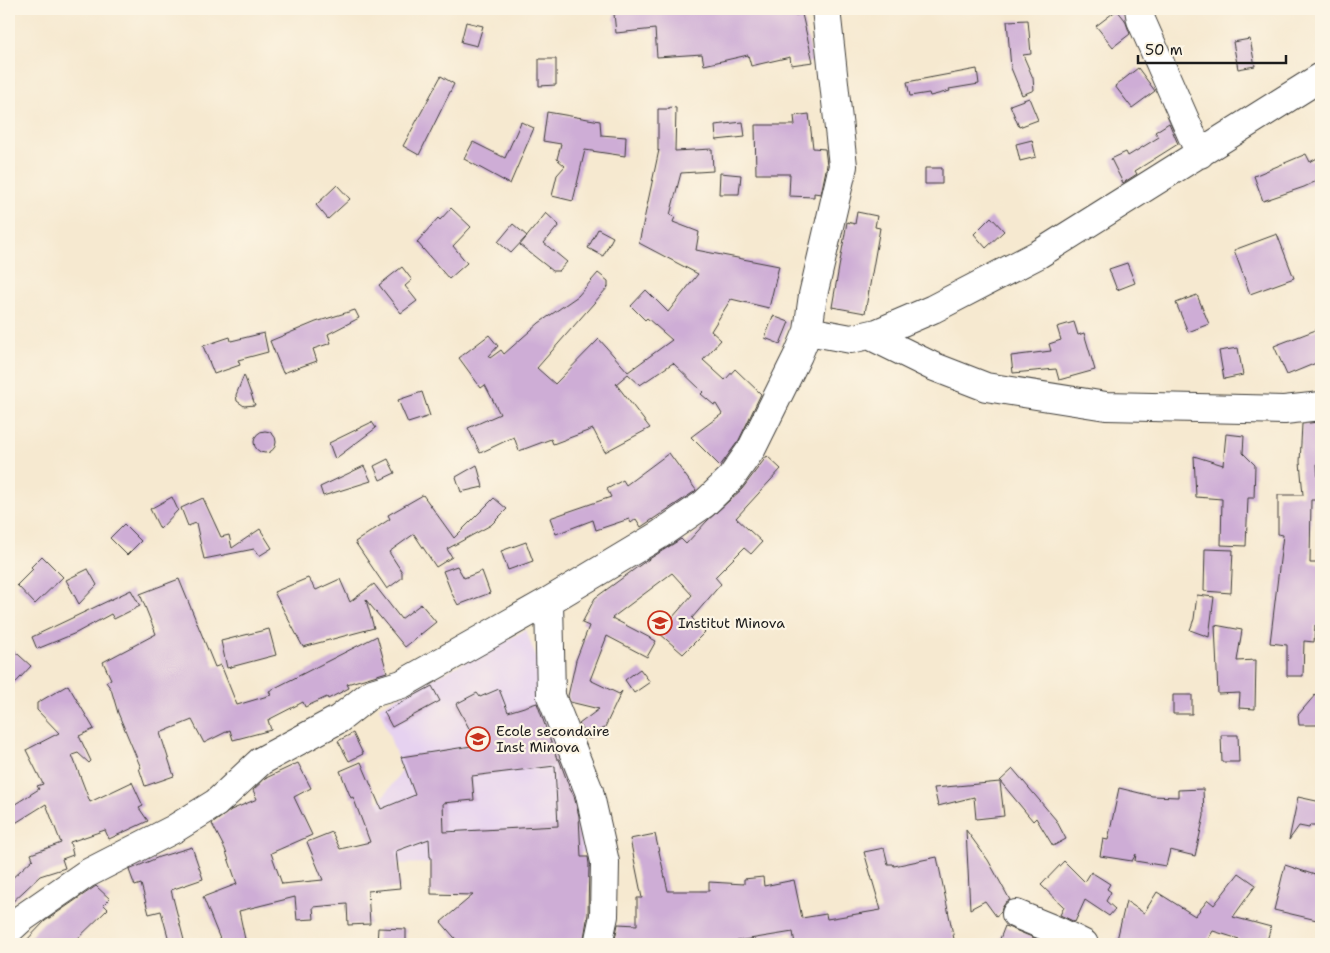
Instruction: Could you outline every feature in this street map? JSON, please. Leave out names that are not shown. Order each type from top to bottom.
[{"type":"street","points":[[9,930],[21,919],[86,874],[174,829],[216,803],[261,761],[339,719],[372,693],[402,684],[549,601],[659,535],[704,504],[731,478],[752,448],[808,331],[813,296],[843,166],[826,9]]},
{"type":"street","points":[[1139,9],[1141,20],[1200,154]]},
{"type":"street","points":[[808,331],[851,339],[877,333],[933,309],[1039,254],[1321,77]]},
{"type":"street","points":[[869,335],[932,366],[986,387],[1106,406],[1284,410],[1321,406]]},
{"type":"street","points":[[549,601],[552,696],[589,791],[605,862],[604,916],[598,944]]},
{"type":"street","points":[[1016,914],[1084,944]]},
{"type":"shaded area","name":"Ecole secondaire Inst Minova","points":[[526,630],[581,783],[587,852],[502,861],[395,864],[377,805],[402,771],[379,707]]},
{"type":"building","points":[[654,9],[794,9],[795,15],[802,14],[813,62],[791,65],[790,57],[751,66],[748,55],[704,65],[702,54],[657,57],[655,29],[616,33],[614,14]]},
{"type":"building","points":[[1117,10],[1125,20],[1130,34],[1113,47],[1096,26]]},
{"type":"building","points":[[1028,20],[1031,54],[1023,55],[1033,78],[1034,90],[1022,95],[1011,68],[1007,21]]},
{"type":"building","points":[[466,22],[483,26],[477,46],[461,42]]},
{"type":"building","points":[[1250,39],[1255,66],[1238,69],[1233,42]]},
{"type":"building","points":[[539,59],[556,59],[556,85],[539,86]]},
{"type":"building","points":[[1138,68],[1155,91],[1132,108],[1115,86]]},
{"type":"building","points":[[977,69],[979,84],[949,89],[950,91],[930,96],[929,93],[910,96],[907,82]]},
{"type":"building","points":[[441,76],[454,84],[419,155],[403,146]]},
{"type":"building","points":[[1029,98],[1038,120],[1019,127],[1010,105]]},
{"type":"building","points":[[669,107],[676,108],[675,151],[712,149],[713,171],[681,173],[670,215],[675,217],[673,222],[699,232],[696,250],[779,266],[769,308],[731,299],[711,331],[721,340],[703,360],[725,380],[735,369],[761,394],[739,440],[720,466],[691,437],[722,414],[716,404],[714,405],[701,394],[703,392],[673,363],[640,385],[628,374],[616,384],[650,428],[605,452],[593,429],[553,444],[551,439],[519,451],[514,437],[480,453],[468,428],[500,414],[485,385],[481,388],[459,358],[489,335],[498,346],[489,356],[490,358],[501,350],[504,354],[539,323],[578,296],[598,273],[608,281],[608,287],[537,368],[555,384],[599,339],[628,372],[672,340],[647,318],[645,320],[631,306],[646,290],[668,312],[698,274],[639,243],[659,150],[658,109],[669,109]]},
{"type":"building","points":[[547,112],[600,121],[601,135],[626,137],[625,156],[585,150],[573,201],[552,196],[557,175],[565,166],[557,159],[561,144],[543,141]]},
{"type":"building","points":[[809,114],[813,148],[825,149],[827,165],[821,194],[814,193],[814,197],[789,196],[790,174],[756,174],[755,125],[795,125],[794,116]]},
{"type":"building","points":[[521,122],[534,128],[510,184],[464,159],[473,142],[505,158]]},
{"type":"building","points":[[743,122],[745,137],[716,140],[715,125]]},
{"type":"building","points":[[1169,123],[1178,144],[1135,171],[1137,174],[1123,183],[1111,159],[1126,152],[1128,156],[1159,137],[1155,132]]},
{"type":"building","points":[[1032,140],[1036,157],[1020,161],[1016,144]]},
{"type":"building","points":[[1306,154],[1310,162],[1321,156],[1321,179],[1263,201],[1254,176]]},
{"type":"building","points":[[925,168],[942,168],[942,184],[925,184]]},
{"type":"building","points":[[720,173],[741,175],[739,194],[719,194]]},
{"type":"building","points":[[337,185],[350,199],[328,219],[316,205]]},
{"type":"building","points":[[451,208],[471,227],[453,246],[467,263],[449,279],[417,242],[438,218],[440,220]]},
{"type":"building","points":[[857,212],[877,216],[875,227],[880,228],[865,313],[832,307],[847,222],[855,224]]},
{"type":"building","points":[[546,213],[559,225],[544,243],[567,262],[559,271],[553,271],[520,245]]},
{"type":"building","points":[[991,217],[1004,231],[986,248],[974,234]]},
{"type":"building","points":[[513,224],[527,236],[511,253],[498,242]]},
{"type":"building","points":[[598,229],[613,237],[603,256],[588,248]]},
{"type":"building","points":[[1277,234],[1294,278],[1250,294],[1234,250]]},
{"type":"building","points":[[1127,263],[1135,283],[1117,290],[1109,269]]},
{"type":"building","points":[[402,267],[412,280],[405,286],[417,301],[401,313],[379,285]]},
{"type":"building","points":[[1197,295],[1209,324],[1188,332],[1176,303]]},
{"type":"building","points":[[355,310],[359,318],[328,334],[331,343],[313,349],[317,361],[283,373],[270,341],[316,322]]},
{"type":"building","points":[[773,316],[789,322],[780,344],[765,338]]},
{"type":"building","points":[[1074,322],[1078,335],[1084,333],[1095,370],[1059,380],[1056,369],[1013,373],[1011,356],[1051,351],[1049,344],[1061,340],[1057,327]]},
{"type":"building","points":[[1321,328],[1321,361],[1287,375],[1274,346]]},
{"type":"building","points":[[264,333],[268,352],[238,360],[240,365],[214,374],[203,346],[230,337],[231,341]]},
{"type":"building","points":[[1238,348],[1243,375],[1224,379],[1219,351]]},
{"type":"building","points":[[244,375],[255,405],[244,406],[237,401],[236,395]]},
{"type":"building","points":[[422,392],[430,416],[408,423],[398,400]]},
{"type":"building","points":[[372,422],[376,428],[335,459],[329,443]]},
{"type":"building","points":[[1318,422],[1318,433],[1321,433],[1321,464],[1317,463],[1319,500],[1311,500],[1310,563],[1321,563],[1321,630],[1315,625],[1314,642],[1304,641],[1303,676],[1287,676],[1287,645],[1270,643],[1283,535],[1278,534],[1278,495],[1303,495],[1300,462],[1302,424]]},
{"type":"building","points":[[265,431],[273,434],[276,442],[273,450],[265,453],[257,450],[254,442],[257,434]]},
{"type":"building","points":[[1226,434],[1244,436],[1243,453],[1255,465],[1254,498],[1248,498],[1246,546],[1221,545],[1222,499],[1196,497],[1194,456],[1223,465]]},
{"type":"building","points":[[669,453],[696,490],[694,492],[641,527],[636,519],[631,523],[629,519],[596,530],[593,520],[556,534],[550,518],[611,497],[607,489],[623,480],[626,485]]},
{"type":"building","points":[[767,456],[781,469],[736,518],[762,542],[751,554],[744,548],[715,577],[721,584],[692,618],[705,632],[683,654],[659,633],[692,595],[672,573],[612,618],[656,641],[647,657],[607,636],[590,680],[619,694],[622,691],[605,727],[589,739],[579,724],[599,709],[570,702],[568,696],[576,660],[589,626],[582,623],[595,598],[643,563],[681,539],[686,544],[707,521],[742,489]]},
{"type":"building","points":[[388,459],[395,473],[380,480],[374,466]]},
{"type":"building","points":[[477,465],[483,487],[461,492],[456,477]]},
{"type":"building","points":[[364,466],[371,481],[323,496],[320,487]]},
{"type":"building","points":[[423,495],[454,538],[494,498],[507,509],[491,525],[447,549],[452,557],[436,567],[414,534],[389,552],[402,572],[402,578],[387,589],[355,542],[390,519],[388,515]]},
{"type":"building","points":[[172,497],[178,510],[160,529],[150,509]]},
{"type":"building","points":[[203,498],[221,537],[229,535],[232,548],[260,529],[272,548],[259,556],[254,549],[204,559],[196,523],[188,526],[181,508]]},
{"type":"building","points":[[124,524],[141,541],[127,555],[110,538]]},
{"type":"building","points":[[526,542],[533,561],[508,570],[501,551]]},
{"type":"building","points":[[1205,549],[1233,550],[1231,593],[1204,591]]},
{"type":"building","points":[[42,556],[63,577],[35,604],[17,585],[33,569],[31,567]]},
{"type":"building","points":[[457,566],[464,578],[482,571],[490,593],[458,605],[443,571]]},
{"type":"building","points":[[88,569],[97,585],[79,604],[66,580]]},
{"type":"building","points":[[308,578],[316,590],[340,579],[350,602],[374,584],[401,619],[421,604],[436,622],[405,647],[366,600],[374,628],[303,647],[274,592]]},
{"type":"building","points":[[179,579],[215,667],[221,665],[237,705],[271,695],[269,691],[377,636],[387,672],[347,684],[349,688],[328,699],[327,697],[305,707],[303,702],[268,720],[271,730],[233,740],[230,730],[204,743],[192,720],[160,733],[174,776],[145,786],[139,768],[141,768],[118,713],[111,689],[106,682],[111,679],[103,662],[156,634],[140,594]]},
{"type":"building","points":[[131,590],[140,606],[114,619],[111,614],[76,633],[37,649],[32,637]]},
{"type":"building","points":[[1197,595],[1214,597],[1209,637],[1190,630],[1194,619]]},
{"type":"building","points":[[1215,625],[1242,630],[1237,661],[1256,660],[1255,709],[1239,708],[1240,693],[1218,694]]},
{"type":"building","points":[[269,629],[276,655],[227,668],[221,641]]},
{"type":"building","points":[[9,646],[31,666],[9,690]]},
{"type":"building","points":[[640,669],[650,682],[634,693],[625,680]]},
{"type":"building","points":[[68,685],[94,729],[79,736],[91,761],[89,763],[78,753],[72,755],[90,802],[132,782],[143,806],[139,808],[148,821],[109,839],[105,830],[70,842],[73,855],[62,859],[65,868],[40,876],[9,905],[9,881],[33,859],[31,854],[61,843],[46,804],[9,827],[9,808],[39,789],[37,786],[43,784],[26,750],[59,733],[37,710],[37,703]]},
{"type":"building","points":[[432,686],[440,701],[392,727],[384,712]]},
{"type":"building","points":[[1321,688],[1321,725],[1299,725],[1298,715]]},
{"type":"building","points":[[499,689],[508,712],[537,703],[557,759],[559,759],[574,796],[579,816],[581,857],[588,857],[588,914],[583,944],[460,944],[441,922],[473,895],[431,894],[429,839],[396,851],[400,888],[368,891],[370,924],[348,925],[347,904],[313,907],[314,919],[297,920],[295,897],[239,911],[246,944],[222,944],[203,897],[237,884],[225,849],[212,824],[231,810],[257,799],[253,790],[266,778],[298,763],[311,788],[294,797],[312,835],[271,853],[282,884],[323,880],[307,842],[332,832],[340,849],[370,842],[353,797],[351,798],[340,771],[361,762],[381,809],[415,795],[401,757],[478,745],[456,704],[477,693],[480,697]],"holes":[[[555,766],[558,826],[444,832],[443,803],[474,800],[472,776]]]},
{"type":"building","points":[[1173,695],[1192,695],[1192,714],[1173,714]]},
{"type":"building","points":[[353,733],[363,754],[349,761],[338,741]]},
{"type":"building","points":[[1221,735],[1238,735],[1239,762],[1222,762]]},
{"type":"building","points":[[1013,769],[1056,820],[1066,839],[1053,846],[1036,818],[1033,821],[1000,781]]},
{"type":"building","points":[[1000,782],[1004,816],[976,819],[974,797],[938,806],[934,788]]},
{"type":"building","points":[[1119,788],[1152,796],[1178,797],[1178,790],[1203,789],[1204,816],[1195,856],[1170,850],[1166,866],[1135,861],[1136,854],[1132,861],[1100,856],[1103,839],[1108,840]]},
{"type":"building","points":[[1298,797],[1321,802],[1321,825],[1310,825],[1309,828],[1299,826],[1289,840]]},
{"type":"building","points":[[966,830],[988,860],[1010,900],[1006,902],[1001,912],[996,916],[985,901],[970,909]]},
{"type":"building","points":[[655,834],[668,891],[709,891],[709,882],[744,884],[744,879],[763,877],[764,886],[794,880],[802,918],[826,914],[827,919],[881,910],[864,852],[884,848],[888,864],[893,864],[894,866],[937,857],[955,944],[795,944],[793,932],[737,941],[738,944],[614,944],[618,924],[637,925],[637,898],[642,898],[630,839]]},
{"type":"building","points":[[192,847],[203,879],[171,890],[185,944],[170,944],[161,911],[149,914],[141,884],[135,886],[129,870],[159,857]]},
{"type":"building","points":[[1064,861],[1085,882],[1091,872],[1110,884],[1107,889],[1111,892],[1106,901],[1115,909],[1109,916],[1085,900],[1075,922],[1060,915],[1064,907],[1041,885]]},
{"type":"building","points":[[1285,865],[1321,877],[1321,921],[1274,910]]},
{"type":"building","points":[[1239,873],[1256,885],[1233,917],[1271,927],[1266,944],[1237,944],[1239,939],[1213,931],[1205,944],[1116,944],[1126,901],[1144,913],[1157,892],[1195,916],[1208,900],[1214,905]]},
{"type":"building","points":[[96,886],[110,899],[104,905],[108,909],[72,944],[23,944],[45,921]]},
{"type":"building","points":[[1005,926],[1010,928],[1049,944],[998,944]]},
{"type":"building","points":[[378,928],[406,929],[406,944],[377,944]]},
{"type":"place","name":"Institut Minova","points":[[660,623]]},
{"type":"place","name":"Ecole secondaire Inst Minova","points":[[478,739]]}]
